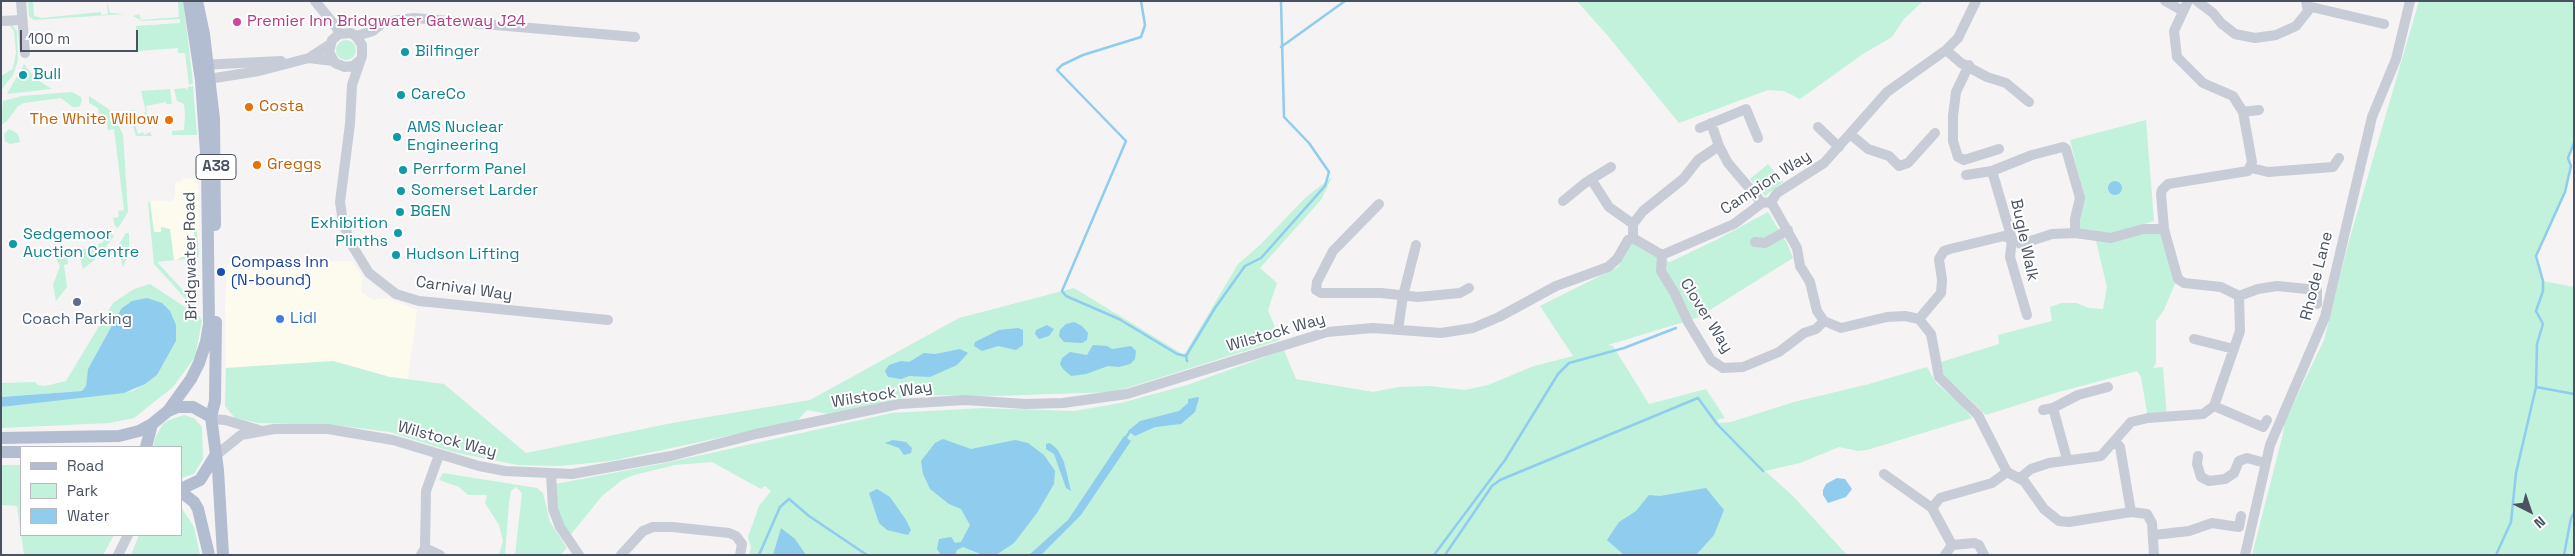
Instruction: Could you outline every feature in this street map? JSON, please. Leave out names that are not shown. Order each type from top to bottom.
[{"type":"main road","name":"Bridgwater Road","points":[[189,1],[204,64]]},
{"type":"main road","name":"Bridgwater Road","points":[[197,1],[216,158],[215,401],[211,418]]},
{"type":"main road","name":"Bridgwater Road","points":[[168,411],[191,379],[199,363],[206,342],[209,324],[206,79]]},
{"type":"main road","name":"A38","points":[[1,438],[119,436],[138,431],[152,424],[168,411],[178,407],[192,407],[211,418],[218,470],[223,555]]},
{"type":"main road","points":[[146,446],[152,424]]},
{"type":"main road","points":[[1,452],[20,452]]},
{"type":"main road","points":[[182,489],[200,480],[215,456]]},
{"type":"main road","points":[[182,491],[198,509],[209,555]]},
{"type":"street","points":[[21,1],[25,53]]},
{"type":"street","points":[[315,1],[332,20],[339,34]]},
{"type":"street","name":"Campion Way","points":[[1662,255],[1734,224],[1766,203],[1776,193],[1818,168],[1839,148],[1866,112],[1887,92],[1946,50],[1958,38],[1976,1]]},
{"type":"street","points":[[2165,1],[2185,6],[2174,31],[2177,57],[2203,83],[2233,96],[2244,112],[2251,168]]},
{"type":"street","points":[[2197,1],[2235,34],[2255,38],[2276,35],[2296,26],[2308,11],[2307,3],[2384,24]]},
{"type":"street","name":"Rhode Lane","points":[[2245,555],[2264,463],[2279,419],[2325,317],[2372,118],[2396,59],[2410,1]]},
{"type":"street","points":[[356,36],[373,31],[384,22],[414,18],[635,37]]},
{"type":"street","points":[[1,21],[22,20]]},
{"type":"street","points":[[204,64],[305,59],[353,66],[359,61],[373,31]]},
{"type":"street","points":[[206,79],[259,71],[305,59],[329,45],[339,34],[350,33],[356,36],[363,50]]},
{"type":"street","points":[[329,45],[336,63],[352,85]]},
{"type":"street","points":[[1946,50],[1961,63],[1987,77],[2006,83],[2028,102]]},
{"type":"street","name":"Carnival Way","points":[[359,61],[352,85],[350,124],[342,173],[341,208],[350,242],[370,273],[396,294],[419,301],[608,320]]},
{"type":"street","points":[[1969,66],[1956,92],[1952,116],[1953,141],[1958,157],[1964,160],[1999,149]]},
{"type":"street","points":[[1700,128],[1746,109],[1758,138]]},
{"type":"street","points":[[2244,112],[2259,110]]},
{"type":"street","points":[[1711,123],[1719,146],[1734,171],[1766,203],[1788,230],[1798,248],[1800,266],[1810,282],[1817,311],[1824,321],[1841,328],[1887,317],[1905,316],[1919,320],[1931,334],[1939,377],[1978,414],[2006,472],[2020,478],[2044,509],[2059,521],[2069,522],[2131,512],[2147,514],[2152,522],[2154,555]]},
{"type":"street","points":[[1818,127],[1839,148]]},
{"type":"street","points":[[1850,134],[1868,149],[1889,156],[1899,166],[1908,163],[1935,133]]},
{"type":"street","points":[[1662,255],[1633,238],[1633,224],[1651,204],[1682,179],[1698,160],[1719,146]]},
{"type":"street","points":[[1966,175],[1992,171],[2032,155],[2063,148],[2066,149],[2080,198],[2075,219],[2076,233]]},
{"type":"street","points":[[2251,168],[2268,172],[2333,167],[2339,158]]},
{"type":"street","points":[[1563,201],[1591,179],[1611,167]]},
{"type":"street","points":[[2251,168],[2238,174],[2194,180],[2164,187],[2161,194],[2164,228],[2178,279],[2184,283],[2221,287],[2239,296],[2258,288],[2277,286],[2317,290],[2317,304]]},
{"type":"street","name":"Bugle Walk","points":[[1992,171],[2012,239],[2010,257],[2027,315]]},
{"type":"street","points":[[1591,179],[1608,207],[1633,224]]},
{"type":"street","points":[[1379,204],[1333,251],[1317,282],[1316,290],[1321,293],[1381,293],[1403,296],[1460,293],[1469,288]]},
{"type":"street","points":[[1919,320],[1941,293],[1942,280],[1939,259],[1944,251],[2004,236],[2021,244],[2052,234],[2076,233],[2111,238],[2143,229],[2164,228]]},
{"type":"street","points":[[1755,242],[1765,243],[1788,230]]},
{"type":"street","name":"Wilstock Way","points":[[215,456],[241,435],[261,431],[304,428],[355,432],[393,440],[479,466],[551,474],[590,472],[671,456],[756,434],[899,404],[965,400],[1050,404],[1113,397],[1148,389],[1308,337],[1361,329],[1441,332],[1473,328],[1499,317],[1556,286],[1608,266],[1617,259],[1628,240],[1633,238]]},
{"type":"street","points":[[1398,330],[1403,296],[1416,246]]},
{"type":"street","name":"Clover Way","points":[[1662,255],[1661,271],[1675,294],[1688,322],[1711,360],[1723,368],[1742,367],[1779,352],[1804,333],[1816,329],[1824,321]]},
{"type":"street","points":[[2020,478],[2031,469],[2067,459],[2101,456],[2131,422],[2148,418],[2203,414],[2214,406],[2240,331],[2239,296]]},
{"type":"street","points":[[2194,339],[2234,349]]},
{"type":"street","points":[[2067,459],[2048,409],[2108,386]]},
{"type":"street","points":[[2214,406],[2264,427],[2267,420]]},
{"type":"street","name":"Wilstock Way","points":[[211,418],[225,420],[261,431]]},
{"type":"street","points":[[2115,442],[2120,447],[2131,512]]},
{"type":"street","points":[[439,455],[426,491],[423,551],[440,555]]},
{"type":"street","points":[[2198,456],[2198,470],[2201,477],[2209,481],[2224,479],[2234,473],[2239,461],[2247,458],[2264,463]]},
{"type":"street","points":[[1932,508],[1940,498],[1992,484],[2006,472]]},
{"type":"street","points":[[551,474],[551,497],[555,514],[579,555]]},
{"type":"street","points":[[1884,474],[1932,508],[1952,545]]},
{"type":"street","points":[[2154,535],[2189,531],[2212,523],[2239,527],[2241,516]]},
{"type":"street","points":[[628,553],[649,528],[686,528],[736,536],[742,544],[740,555]]},
{"type":"street","points":[[118,555],[128,536]]},
{"type":"street","points":[[1945,555],[1952,545],[1974,543],[1979,545],[1984,555]]},
{"type":"shaded area","points":[[198,178],[199,257],[174,260],[154,232],[150,201],[171,201],[175,197],[175,182],[181,182],[181,179]]},
{"type":"shaded area","points":[[352,261],[363,278],[361,292],[373,300],[387,298],[417,310],[408,379],[390,377],[333,361],[226,368],[225,307],[227,264]]},
{"type":"green space","points":[[28,1],[33,1],[34,16],[42,18],[101,12],[101,15],[108,14],[107,1],[110,13],[124,14],[34,20],[29,16]]},
{"type":"green space","points":[[178,1],[183,1],[193,83],[189,85],[185,53],[178,53],[178,48],[138,51],[136,26],[180,23],[180,19],[142,21],[133,16],[139,14],[141,20],[179,17]]},
{"type":"green space","points":[[1577,1],[1923,1],[1904,19],[1892,37],[1863,54],[1800,99],[1784,91],[1768,90],[1679,123]]},
{"type":"green space","points":[[2419,1],[2574,1],[2574,143],[2568,158],[2571,166],[2565,192],[2536,256],[2543,281],[2574,287],[2574,555],[2252,555],[2283,434],[2284,423],[2324,340],[2347,248]]},
{"type":"green space","points":[[11,24],[17,31],[18,60],[13,75],[1,90],[1,76],[13,69],[16,52],[14,31],[10,26],[5,25]]},
{"type":"green space","points":[[342,40],[350,40],[356,46],[356,54],[350,60],[342,60],[336,54],[336,46]]},
{"type":"green space","points":[[24,64],[36,79],[52,89],[7,94]]},
{"type":"green space","points":[[193,86],[197,135],[172,135],[172,131],[184,130],[185,113],[184,104],[177,101],[174,89],[185,88],[187,90],[188,87]]},
{"type":"green space","points":[[170,89],[172,104],[166,104],[166,102],[146,106],[147,115],[154,115],[153,128],[151,116],[146,117],[144,113],[146,112],[141,91]]},
{"type":"green space","points":[[72,92],[81,97],[82,101],[79,107],[73,107],[61,98],[24,103],[18,106],[7,121],[1,125],[3,101],[22,96]]},
{"type":"green space","points":[[89,96],[110,110],[123,134],[128,212],[118,228],[115,226],[113,218],[119,217],[118,211],[124,210],[114,129],[108,130],[106,118],[100,119],[98,108],[89,103]]},
{"type":"green space","points":[[132,110],[136,111],[138,116],[133,118],[138,134],[143,132],[144,135],[150,132],[152,136],[136,136],[129,113]]},
{"type":"green space","points":[[2146,120],[2154,221],[2109,235],[2078,230],[2077,225],[2084,198],[2070,140]]},
{"type":"green space","points":[[9,129],[18,134],[20,142],[10,144],[5,141],[4,134]]},
{"type":"green space","points":[[1768,164],[1783,182],[1765,196],[1750,179]]},
{"type":"green space","points":[[1332,177],[1321,200],[1260,268],[1277,283],[1268,310],[1280,340],[1114,392],[993,396],[917,395],[829,414],[807,410],[797,421],[611,461],[559,466],[518,465],[453,452],[390,432],[335,425],[258,423],[235,418],[225,406],[226,368],[333,361],[390,377],[444,384],[526,453],[672,423],[810,400],[959,318],[1074,288],[1184,355],[1238,264],[1260,245],[1305,198]]},
{"type":"green space","points":[[150,201],[154,232],[161,232],[161,227],[170,229],[174,260],[157,262],[181,288],[187,291],[195,305],[190,304],[154,264],[148,203]]},
{"type":"green space","points":[[1768,212],[1787,243],[1793,258],[1697,318],[1608,345],[1613,346],[1649,404],[1706,389],[1725,418],[1717,420],[1719,423],[1731,422],[1794,402],[1869,384],[1927,367],[1936,383],[1961,404],[1972,418],[1867,450],[1858,451],[1839,447],[1800,463],[1765,471],[1793,496],[1847,555],[749,555],[751,547],[748,537],[759,506],[771,491],[765,486],[761,489],[712,462],[675,465],[634,475],[622,480],[602,496],[568,538],[550,485],[670,462],[892,413],[983,408],[1074,411],[1121,403],[1187,385],[1284,350],[1296,379],[1373,392],[1399,387],[1429,386],[1465,390],[1488,385],[1534,366],[1573,356],[1540,306],[1618,267],[1632,242],[1670,262]]},
{"type":"green space","points":[[197,228],[199,257],[177,260],[195,249],[194,231]]},
{"type":"green space","points":[[2164,229],[2177,279],[2164,310],[2156,321],[2156,363],[2153,368],[2163,367],[2167,417],[2148,418],[2141,377],[2137,371],[2055,393],[1986,415],[1944,375],[1941,362],[1999,344],[1998,335],[2052,321],[2050,307],[2062,303],[2076,303],[2089,308],[2103,309],[2107,287],[2095,237]]},
{"type":"green space","points":[[109,231],[114,236],[98,257],[83,269],[79,253],[67,259],[68,264],[64,265],[67,287],[56,301],[53,285],[60,266],[53,253],[98,247],[98,244],[103,243],[102,232]]},
{"type":"green space","points":[[126,233],[129,233],[129,252],[123,267],[118,246]]},
{"type":"green space","points":[[150,284],[185,307],[194,308],[202,321],[195,357],[173,387],[134,418],[110,423],[1,428],[1,407],[133,391],[157,375],[176,341],[121,309],[88,369],[86,386],[82,391],[1,397],[1,383],[35,382],[38,385],[45,386],[66,381],[113,303],[134,289]]},
{"type":"green space","points":[[184,415],[194,418],[202,427],[203,459],[194,474],[182,478],[182,446],[153,446],[163,424]]},
{"type":"green space","points":[[1,465],[20,465],[20,527],[17,506],[1,505]]},
{"type":"green space","points":[[443,473],[537,488],[543,493],[550,522],[567,548],[560,555],[515,555],[522,493],[516,487],[511,491],[509,502],[505,555],[499,555],[503,541],[499,525],[485,503],[487,495],[468,495],[459,487],[439,480]]},
{"type":"green space","points":[[182,509],[194,527],[200,555],[131,555],[139,536],[182,536]]},
{"type":"green space","points":[[21,536],[113,536],[103,555],[24,555]]},
{"type":"water","points":[[2115,181],[2120,183],[2122,188],[2120,193],[2115,195],[2110,193],[2108,188],[2110,183]]},
{"type":"water","points":[[147,298],[162,303],[170,311],[176,325],[176,341],[157,375],[145,384],[124,393],[1,407],[1,397],[82,391],[86,386],[88,369],[121,309],[132,301]]},
{"type":"water","points":[[1074,322],[1082,326],[1088,333],[1087,340],[1082,343],[1064,342],[1059,336],[1060,330],[1066,324]]},
{"type":"water","points":[[1047,325],[1054,329],[1049,336],[1039,339],[1035,334],[1036,330]]},
{"type":"water","points":[[1018,328],[1023,330],[1023,345],[1016,350],[998,346],[982,351],[974,346],[975,342],[999,330]]},
{"type":"water","points":[[1093,345],[1107,346],[1112,349],[1131,346],[1136,351],[1135,359],[1130,364],[1119,367],[1108,366],[1086,374],[1071,376],[1063,369],[1060,364],[1062,358],[1070,352],[1087,355]]},
{"type":"water","points":[[960,349],[968,353],[957,365],[930,377],[909,376],[901,379],[888,377],[885,371],[889,365],[901,361],[909,362],[924,353],[935,354]]},
{"type":"water","points":[[1198,397],[1195,412],[1181,424],[1155,427],[1135,436],[1128,431],[1140,421],[1179,411],[1188,403],[1188,399]]},
{"type":"water","points":[[1124,436],[1131,441],[1081,515],[1041,555],[1029,555],[1068,520]]},
{"type":"water","points":[[943,439],[971,449],[1015,440],[1028,443],[1044,455],[1055,471],[1054,484],[1037,513],[1014,543],[996,555],[983,555],[963,547],[957,550],[955,555],[941,555],[937,549],[939,539],[951,537],[955,543],[961,542],[970,525],[961,509],[949,504],[930,489],[923,474],[921,461],[935,443]]},
{"type":"water","points":[[893,440],[906,442],[912,448],[911,453],[904,455],[899,448],[885,443]]},
{"type":"water","points":[[1050,443],[1058,450],[1064,462],[1071,491],[1066,488],[1054,454],[1046,449],[1046,444]]},
{"type":"water","points":[[1837,478],[1845,479],[1852,489],[1846,497],[1828,503],[1823,495],[1823,490],[1826,484]]},
{"type":"water","points":[[1706,488],[1724,510],[1714,535],[1696,555],[1624,555],[1607,540],[1619,522],[1636,511],[1649,495],[1660,496]]},
{"type":"water","points":[[877,489],[890,497],[906,520],[911,530],[908,535],[887,530],[879,523],[869,493]]},
{"type":"water","points":[[781,528],[795,539],[806,555],[773,555]]},
{"type":"waterway","points":[[1141,1],[1145,25],[1141,37],[1083,55],[1062,65],[1057,70],[1126,141],[1062,291],[1066,296],[1119,319],[1177,354],[1186,356]]},
{"type":"waterway","points":[[1187,361],[1186,356],[1215,308],[1245,266],[1261,258],[1325,186],[1329,172],[1309,143],[1284,117],[1281,1]]},
{"type":"waterway","points":[[1281,47],[1345,1]]},
{"type":"waterway","points":[[2496,555],[2511,522],[2516,473],[2536,387],[2537,344],[2543,324],[2536,311],[2543,291],[2543,281],[2536,256],[2565,192],[2571,166],[2568,158],[2574,143]]},
{"type":"waterway","points":[[1434,555],[1505,460],[1558,374],[1569,363],[1624,348],[1676,328]]},
{"type":"waterway","points":[[2536,387],[2574,394]]},
{"type":"waterway","points":[[1445,555],[1492,486],[1500,480],[1698,398],[1717,424],[1763,471]]},
{"type":"waterway","points":[[1124,440],[1131,430]]},
{"type":"waterway","points":[[759,555],[780,507],[789,499],[809,516],[867,555]]},
{"type":"waterway","points":[[2564,555],[2571,518],[2574,513]]},
{"type":"place","name":"Premier Inn Bridgwater Gateway J24","points":[[237,22]]},
{"type":"place","name":"Bilfinger","points":[[405,52]]},
{"type":"place","name":"Bull","points":[[23,75]]},
{"type":"place","name":"CareCo","points":[[401,95]]},
{"type":"place","name":"Costa","points":[[249,107]]},
{"type":"place","name":"The White Willow","points":[[169,120]]},
{"type":"place","name":"AMS Nuclear Engineering","points":[[397,137]]},
{"type":"place","name":"Greggs","points":[[257,165]]},
{"type":"place","name":"Perrform Panel","points":[[403,170]]},
{"type":"place","name":"Somerset Larder","points":[[401,191]]},
{"type":"place","name":"BGEN","points":[[400,212]]},
{"type":"place","name":"Exhibition Plinths","points":[[398,233]]},
{"type":"place","name":"Sedgemoor Auction Centre","points":[[13,244]]},
{"type":"place","name":"Hudson Lifting","points":[[396,255]]},
{"type":"place","name":"Compass Inn (N-bound)","points":[[221,272]]},
{"type":"place","name":"Coach Parking","points":[[77,302]]},
{"type":"place","name":"Lidl","points":[[280,319]]}]
